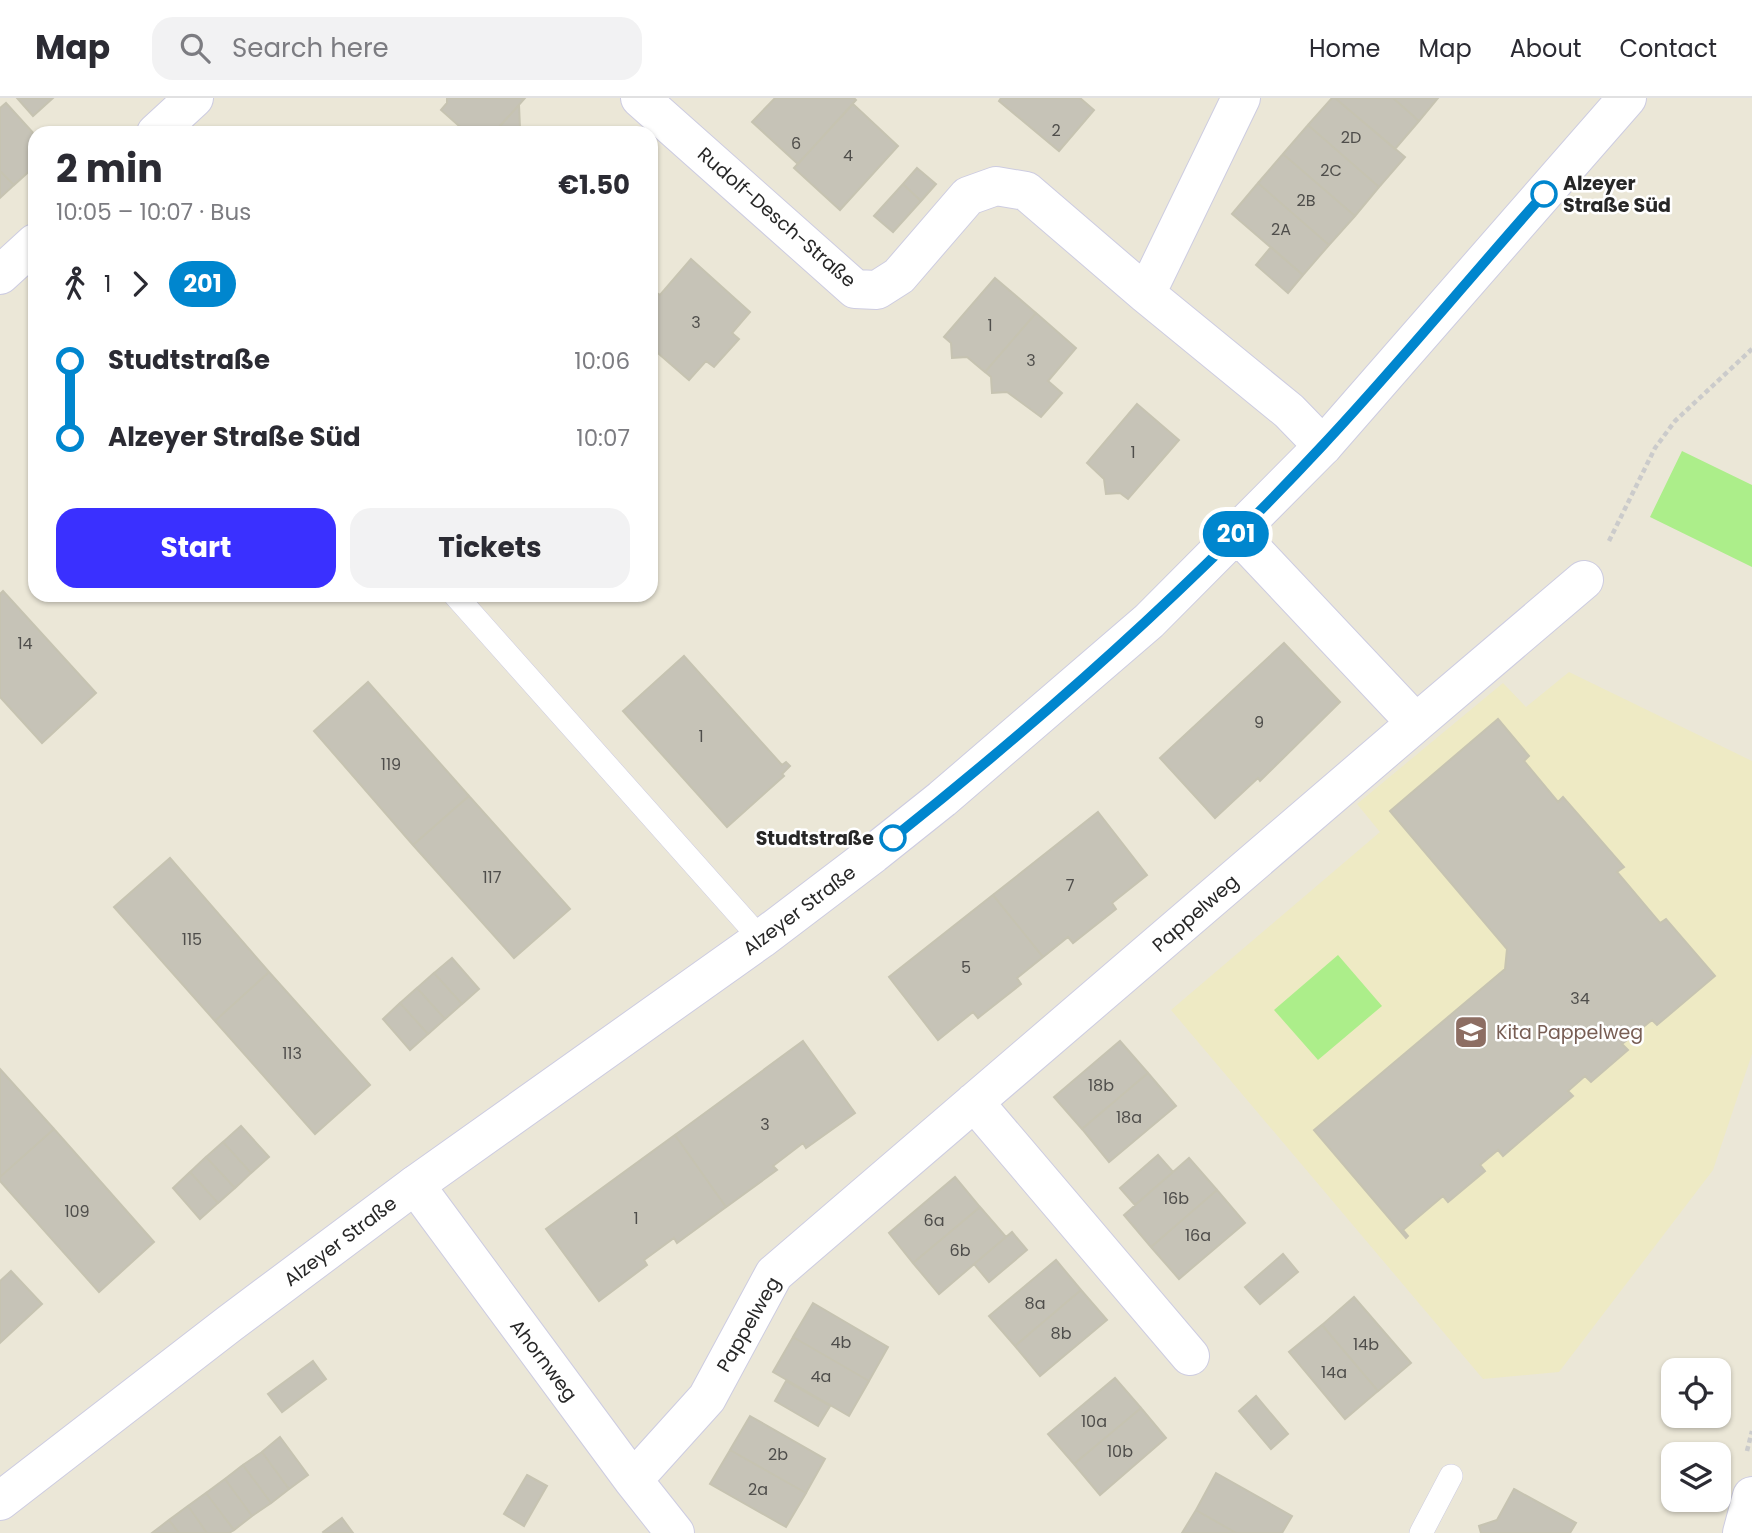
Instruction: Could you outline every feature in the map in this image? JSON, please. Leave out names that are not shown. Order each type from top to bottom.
[{"type":"street","points":[[164,126],[194,98]]},
{"type":"street","name":"Rudolf-Desch-Straße","points":[[640,98],[855,289],[877,290],[899,276],[968,196],[996,186],[1026,191],[1289,411],[1323,446]]},
{"type":"street","points":[[1146,294],[1241,98]]},
{"type":"street","name":"Alzeyer Straße","points":[[0,1501],[415,1185],[761,939],[873,854],[962,782],[1149,621],[1323,446],[1627,98]]},
{"type":"street","points":[[0,275],[28,249]]},
{"type":"street","points":[[1237,533],[1416,723]]},
{"type":"street","name":"Pappelweg","points":[[633,1480],[706,1398],[774,1274],[1584,580]]},
{"type":"street","points":[[974,1102],[1190,1356]]},
{"type":"street","name":"Ahornweg","points":[[415,1185],[675,1533]]},
{"type":"street","points":[[1742,1533],[1752,1496]]},
{"type":"lane","points":[[461,602],[761,939]]},
{"type":"lane","points":[[1421,1533],[1451,1476]]},
{"type":"path","points":[[1584,580],[1617,527],[1655,448],[1675,421],[1752,349]]},
{"type":"shaded area","name":"Kita Pappelweg","points":[[1569,672],[1752,761],[1752,1054],[1713,1170],[1559,1372],[1483,1379],[1171,1010],[1380,832],[1357,804],[1503,683],[1526,707]]},
{"type":"green space","points":[[1682,451],[1752,485],[1752,567],[1650,517]]},
{"type":"green space","points":[[1338,955],[1382,1006],[1318,1060],[1274,1010]]},
{"type":"building","points":[[17,98],[53,98],[33,116]]},
{"type":"building","points":[[447,98],[525,98],[500,126],[459,126],[441,110],[447,103]]},
{"type":"building","points":[[775,98],[856,100],[798,164],[752,122]]},
{"type":"building","points":[[1001,98],[1080,98],[1094,110],[1059,151],[999,101]]},
{"type":"building","points":[[1332,98],[1405,157],[1379,187],[1308,125]]},
{"type":"building","points":[[1335,98],[1393,98],[1419,121],[1395,149]]},
{"type":"building","points":[[1393,98],[1438,98],[1419,121]]},
{"type":"building","points":[[6,103],[28,127],[28,172],[14,185],[0,171],[0,108]]},
{"type":"building","points":[[853,104],[898,146],[840,210],[794,168]]},
{"type":"building","points":[[519,105],[520,126],[500,126]]},
{"type":"building","points":[[1308,125],[1379,187],[1355,216],[1283,154]]},
{"type":"building","points":[[1283,154],[1355,216],[1329,245],[1258,183]]},
{"type":"building","points":[[917,168],[936,184],[921,201],[903,184]]},
{"type":"building","points":[[0,171],[14,185],[0,198]]},
{"type":"building","points":[[1258,183],[1329,245],[1303,275],[1232,214]]},
{"type":"building","points":[[903,184],[921,201],[893,232],[874,216]]},
{"type":"building","points":[[1271,247],[1303,275],[1288,293],[1256,265]]},
{"type":"building","points":[[691,259],[750,312],[732,333],[739,339],[714,367],[706,361],[689,380],[658,353],[658,294],[660,295]]},
{"type":"building","points":[[995,278],[1036,313],[985,372],[967,357],[952,358],[951,343],[944,337]]},
{"type":"building","points":[[1036,313],[1076,348],[1048,381],[1062,393],[1041,417],[1007,392],[992,393],[991,377],[985,372]]},
{"type":"building","points":[[1137,404],[1179,440],[1128,499],[1120,493],[1106,494],[1104,479],[1087,463]]},
{"type":"building","points":[[3,591],[96,693],[42,743],[0,697],[0,594]]},
{"type":"building","points":[[1284,643],[1340,702],[1260,781],[1258,778],[1215,818],[1160,758]]},
{"type":"building","points":[[684,656],[782,765],[786,762],[790,766],[782,774],[784,776],[727,827],[623,711]]},
{"type":"building","points":[[368,682],[469,796],[413,845],[314,731]]},
{"type":"building","points":[[1498,719],[1529,756],[1524,761],[1558,802],[1563,797],[1624,867],[1617,872],[1660,923],[1666,919],[1715,976],[1657,1025],[1652,1020],[1622,1044],[1628,1050],[1591,1082],[1585,1076],[1568,1091],[1573,1096],[1503,1156],[1498,1150],[1480,1165],[1485,1171],[1448,1202],[1443,1196],[1403,1230],[1408,1236],[1406,1238],[1314,1130],[1505,969],[1507,949],[1390,811]]},
{"type":"building","points":[[469,796],[570,909],[514,958],[413,845]]},
{"type":"building","points":[[1098,812],[1147,875],[1112,903],[1116,909],[1073,943],[1068,937],[1043,957],[993,895]]},
{"type":"building","points":[[170,858],[269,972],[215,1021],[114,907]]},
{"type":"building","points":[[993,895],[1043,957],[1017,978],[1021,984],[978,1018],[973,1012],[938,1040],[889,977]]},
{"type":"building","points":[[452,958],[479,989],[462,1004],[434,973]]},
{"type":"building","points":[[269,972],[370,1085],[315,1134],[215,1021]]},
{"type":"building","points":[[434,973],[462,1004],[445,1019],[417,988]]},
{"type":"building","points":[[417,988],[445,1019],[428,1034],[400,1003]]},
{"type":"building","points":[[400,1003],[428,1034],[410,1050],[383,1019]]},
{"type":"building","points":[[803,1041],[855,1113],[806,1148],[803,1143],[773,1166],[777,1170],[726,1207],[675,1135]]},
{"type":"building","points":[[1120,1041],[1148,1073],[1082,1129],[1054,1097]]},
{"type":"building","points":[[0,1069],[54,1129],[0,1177]]},
{"type":"building","points":[[1148,1073],[1176,1106],[1109,1162],[1082,1129]]},
{"type":"building","points":[[241,1126],[269,1157],[251,1173],[223,1142]]},
{"type":"building","points":[[54,1129],[154,1242],[99,1292],[0,1181],[0,1177]]},
{"type":"building","points":[[675,1135],[726,1207],[677,1243],[674,1238],[644,1260],[647,1265],[599,1301],[546,1229]]},
{"type":"building","points":[[223,1142],[251,1173],[235,1188],[206,1157]]},
{"type":"building","points":[[1158,1155],[1173,1172],[1135,1205],[1120,1188]]},
{"type":"building","points":[[206,1157],[235,1188],[218,1203],[190,1172]]},
{"type":"building","points":[[1189,1158],[1217,1190],[1151,1247],[1124,1215]]},
{"type":"building","points":[[190,1172],[218,1203],[200,1219],[173,1188]]},
{"type":"building","points":[[955,1177],[980,1207],[913,1263],[889,1233]]},
{"type":"building","points":[[1217,1190],[1245,1223],[1179,1279],[1151,1247]]},
{"type":"building","points":[[980,1207],[1006,1237],[939,1294],[913,1263]]},
{"type":"building","points":[[1012,1232],[1027,1250],[989,1282],[974,1264]]},
{"type":"building","points":[[1283,1254],[1298,1272],[1260,1304],[1245,1287]]},
{"type":"building","points":[[1056,1260],[1081,1290],[1015,1346],[989,1316]]},
{"type":"building","points":[[11,1271],[42,1304],[0,1343],[0,1281]]},
{"type":"building","points":[[1081,1290],[1107,1320],[1040,1376],[1015,1346]]},
{"type":"building","points":[[1354,1297],[1411,1363],[1378,1391],[1322,1325]]},
{"type":"building","points":[[813,1303],[888,1347],[869,1381],[793,1337]]},
{"type":"building","points":[[1322,1325],[1378,1391],[1345,1419],[1289,1352]]},
{"type":"building","points":[[793,1337],[869,1381],[849,1416],[773,1372]]},
{"type":"building","points":[[313,1361],[326,1379],[282,1412],[268,1394]]},
{"type":"building","points":[[1115,1378],[1141,1408],[1074,1464],[1048,1434]]},
{"type":"building","points":[[786,1381],[830,1406],[818,1426],[775,1401]]},
{"type":"building","points":[[1256,1396],[1288,1434],[1271,1449],[1239,1411]]},
{"type":"building","points":[[1141,1408],[1166,1438],[1100,1495],[1074,1464]]},
{"type":"building","points":[[750,1416],[825,1459],[806,1493],[730,1450]]},
{"type":"building","points":[[280,1437],[308,1475],[289,1489],[262,1452]]},
{"type":"building","points":[[730,1450],[806,1493],[786,1527],[710,1484]]},
{"type":"building","points":[[262,1452],[289,1489],[271,1503],[243,1465]]},
{"type":"building","points":[[243,1465],[271,1503],[252,1516],[225,1479]]},
{"type":"building","points":[[1216,1473],[1292,1516],[1282,1533],[1236,1533],[1196,1510]]},
{"type":"building","points":[[527,1475],[547,1486],[524,1526],[504,1514]]},
{"type":"building","points":[[225,1479],[252,1516],[234,1530],[206,1493]]},
{"type":"building","points":[[1514,1489],[1576,1523],[1570,1533],[1481,1533],[1479,1526],[1497,1520]]},
{"type":"building","points":[[206,1493],[234,1530],[229,1533],[207,1533],[188,1506]]},
{"type":"building","points":[[188,1506],[207,1533],[179,1533],[169,1520]]},
{"type":"building","points":[[1196,1510],[1236,1533],[1182,1533]]},
{"type":"building","points":[[342,1518],[353,1533],[323,1532]]},
{"type":"building","points":[[169,1520],[179,1533],[152,1533]]},
{"type":"bus line","name":"201","points":[[893,838],[1149,621],[1323,446],[1544,194]]},
{"type":"place","name":"Alzeyer Straße Süd","points":[[1544,194]]},
{"type":"place","name":"Studtstraße","points":[[893,838]]},
{"type":"place","name":"Kita Pappelweg","points":[[1471,1032]]}]
